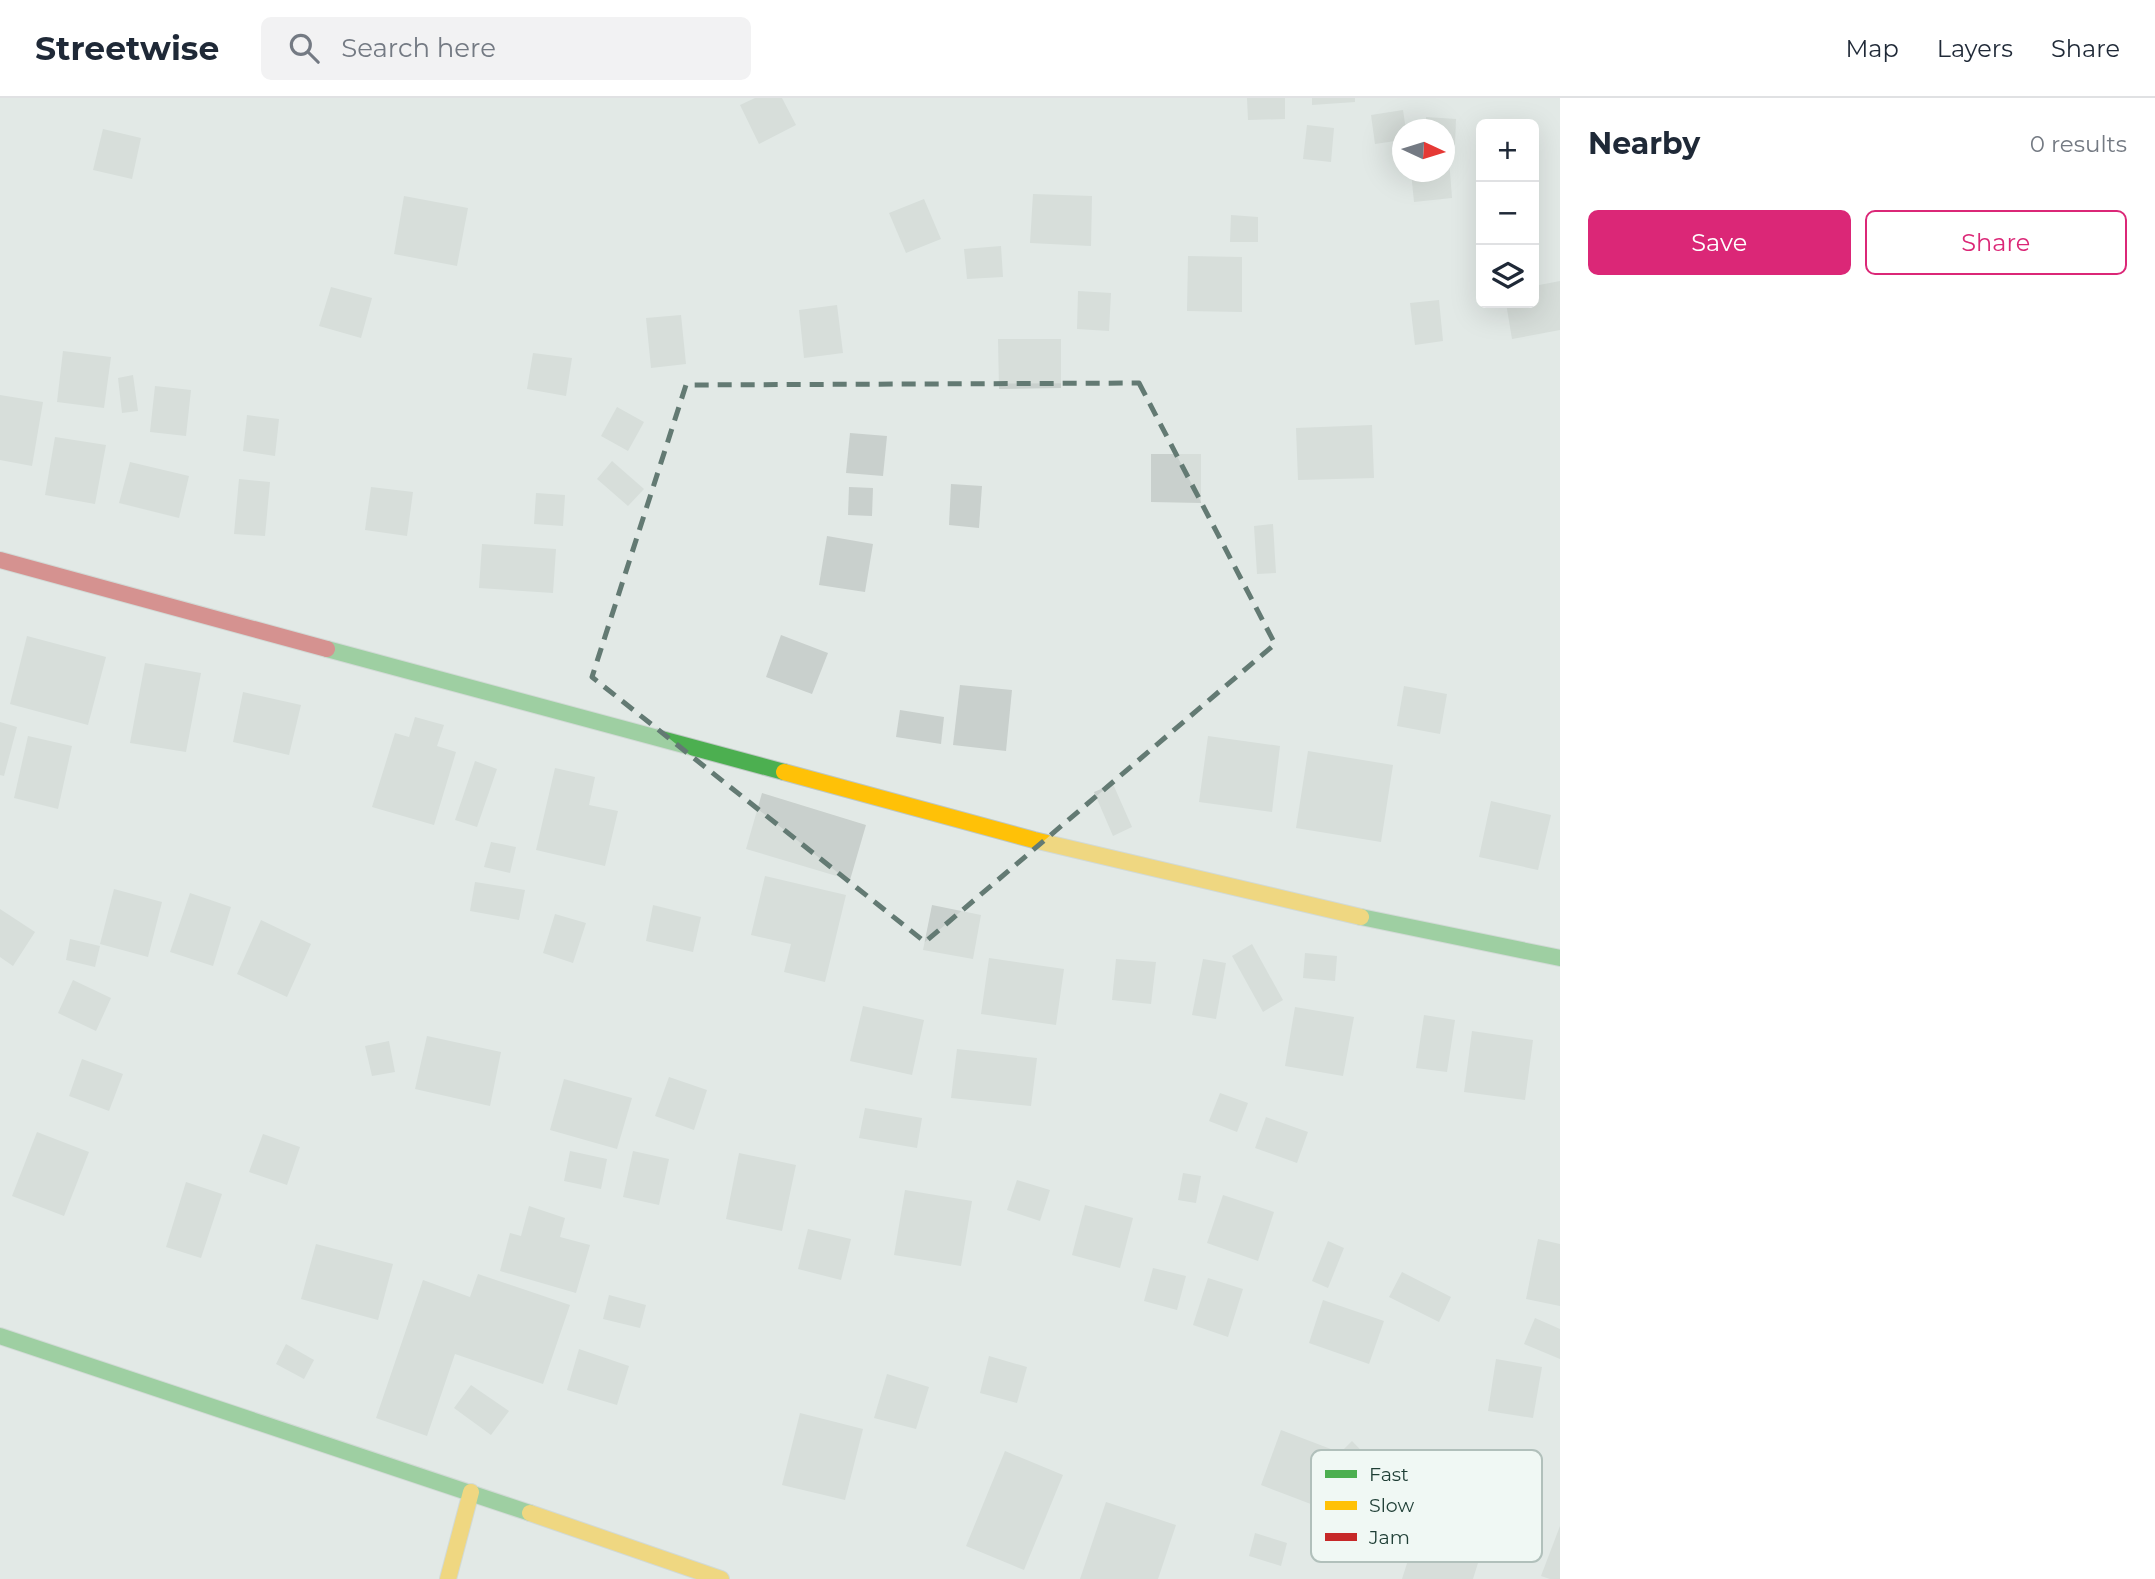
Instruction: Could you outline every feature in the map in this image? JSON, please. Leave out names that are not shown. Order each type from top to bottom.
[{"type":"street","points":[[0,560],[1034,840],[1283,901],[1560,958]]},
{"type":"street","points":[[0,1336],[471,1492],[721,1579]]},
{"type":"street","points":[[447,1579],[471,1492]]},
{"type":"highlighted area","points":[[1139,383],[1275,644],[925,942],[592,677],[686,385]]},
{"type":"building","points":[[755,98],[782,98],[796,125],[759,144],[740,105]]},
{"type":"building","points":[[1247,98],[1285,98],[1285,119],[1248,120]]},
{"type":"building","points":[[1312,98],[1355,98],[1355,102],[1312,105]]},
{"type":"building","points":[[1403,110],[1404,119],[1392,119],[1392,141],[1375,144],[1371,115]]},
{"type":"building","points":[[1426,117],[1456,119],[1455,145],[1455,119]]},
{"type":"building","points":[[1307,125],[1334,128],[1331,162],[1303,159]]},
{"type":"building","points":[[103,129],[141,138],[132,179],[93,170]]},
{"type":"building","points":[[1412,182],[1451,182],[1452,198],[1414,202]]},
{"type":"building","points":[[1033,194],[1092,196],[1091,246],[1030,243]]},
{"type":"building","points":[[404,196],[468,208],[457,266],[394,254]]},
{"type":"building","points":[[924,199],[941,239],[906,253],[889,213]]},
{"type":"building","points":[[1231,215],[1258,217],[1258,242],[1230,242]]},
{"type":"building","points":[[1001,246],[1003,277],[967,279],[964,249]]},
{"type":"building","points":[[1188,256],[1242,257],[1242,312],[1187,311]]},
{"type":"building","points":[[1560,281],[1560,330],[1512,339],[1507,308],[1539,308],[1539,285]]},
{"type":"building","points":[[331,287],[372,298],[361,338],[319,326]]},
{"type":"building","points":[[1078,291],[1111,293],[1109,331],[1077,329]]},
{"type":"building","points":[[1439,300],[1443,341],[1415,345],[1410,303]]},
{"type":"building","points":[[837,305],[843,353],[804,358],[799,310]]},
{"type":"building","points":[[681,315],[686,364],[651,368],[646,318]]},
{"type":"building","points":[[998,339],[1061,339],[1061,388],[999,389]]},
{"type":"building","points":[[63,351],[111,357],[104,408],[57,402]]},
{"type":"building","points":[[533,353],[572,358],[566,396],[527,389]]},
{"type":"building","points":[[133,375],[138,411],[122,413],[118,378]]},
{"type":"building","points":[[155,386],[191,390],[186,436],[150,432]]},
{"type":"building","points":[[0,395],[43,402],[32,466],[0,460]]},
{"type":"building","points":[[617,407],[644,422],[628,451],[601,436]]},
{"type":"building","points":[[247,415],[279,419],[275,456],[243,451]]},
{"type":"building","points":[[1372,425],[1374,478],[1298,480],[1296,428]]},
{"type":"building","points":[[850,433],[887,436],[883,476],[846,473]]},
{"type":"building","points":[[55,437],[106,445],[95,504],[45,495]]},
{"type":"building","points":[[1151,454],[1201,454],[1201,503],[1151,502]]},
{"type":"building","points":[[612,461],[644,489],[628,506],[597,479]]},
{"type":"building","points":[[130,462],[189,476],[179,518],[119,503]]},
{"type":"building","points":[[239,479],[270,482],[265,536],[234,534]]},
{"type":"building","points":[[951,484],[982,486],[979,528],[949,525]]},
{"type":"building","points":[[371,487],[413,492],[407,536],[365,530]]},
{"type":"building","points":[[849,487],[873,488],[872,516],[848,515]]},
{"type":"building","points":[[536,493],[565,495],[563,526],[534,524]]},
{"type":"building","points":[[1273,524],[1276,573],[1257,574],[1254,526]]},
{"type":"building","points":[[827,536],[873,544],[865,592],[819,585]]},
{"type":"building","points":[[482,544],[556,549],[553,593],[479,588]]},
{"type":"building","points":[[781,635],[828,653],[812,694],[766,677]]},
{"type":"building","points":[[27,636],[106,657],[88,725],[10,704]]},
{"type":"building","points":[[145,663],[201,673],[186,752],[130,743]]},
{"type":"building","points":[[960,685],[1012,690],[1006,751],[953,745]]},
{"type":"building","points":[[1404,686],[1447,694],[1440,734],[1397,726]]},
{"type":"building","points":[[243,692],[301,705],[289,755],[233,742]]},
{"type":"building","points":[[900,710],[944,717],[941,744],[896,737]]},
{"type":"building","points":[[415,717],[444,725],[437,746],[456,752],[434,825],[372,807],[395,733],[409,737]]},
{"type":"building","points":[[0,722],[17,727],[4,776],[0,775]]},
{"type":"building","points":[[28,736],[72,746],[58,809],[14,798]]},
{"type":"building","points":[[1208,736],[1280,746],[1272,812],[1199,802]]},
{"type":"building","points":[[1308,751],[1393,765],[1381,842],[1296,828]]},
{"type":"building","points":[[475,761],[497,769],[477,827],[455,820]]},
{"type":"building","points":[[555,768],[595,777],[589,805],[618,811],[605,866],[536,850]]},
{"type":"building","points":[[1113,784],[1132,827],[1113,836],[1094,792]]},
{"type":"building","points":[[762,793],[866,825],[850,880],[746,849]]},
{"type":"building","points":[[1491,801],[1551,815],[1538,870],[1479,857]]},
{"type":"building","points":[[491,842],[516,847],[510,873],[484,867]]},
{"type":"building","points":[[765,876],[846,895],[825,982],[784,972],[791,944],[751,935]]},
{"type":"building","points":[[475,882],[525,890],[519,920],[470,911]]},
{"type":"building","points":[[114,889],[162,902],[148,957],[100,944]]},
{"type":"building","points":[[190,893],[231,907],[213,966],[170,952]]},
{"type":"building","points":[[653,905],[701,917],[693,952],[646,941]]},
{"type":"building","points":[[932,905],[981,915],[973,959],[923,950]]},
{"type":"building","points":[[0,909],[35,932],[13,966],[0,957]]},
{"type":"building","points":[[555,914],[586,923],[573,963],[543,953]]},
{"type":"building","points":[[261,920],[311,944],[287,997],[237,974]]},
{"type":"building","points":[[70,939],[100,946],[95,967],[66,960]]},
{"type":"building","points":[[1252,944],[1283,1000],[1263,1012],[1232,956]]},
{"type":"building","points":[[1305,953],[1337,956],[1335,981],[1303,978]]},
{"type":"building","points":[[989,958],[1064,969],[1056,1025],[981,1014]]},
{"type":"building","points":[[1116,959],[1156,962],[1151,1004],[1112,1000]]},
{"type":"building","points":[[1203,959],[1226,963],[1216,1019],[1192,1015]]},
{"type":"building","points":[[73,980],[111,998],[96,1031],[58,1013]]},
{"type":"building","points":[[863,1006],[924,1020],[912,1075],[850,1061]]},
{"type":"building","points":[[1295,1007],[1354,1017],[1343,1076],[1285,1066]]},
{"type":"building","points":[[1424,1015],[1455,1020],[1447,1072],[1416,1068]]},
{"type":"building","points":[[1472,1031],[1533,1040],[1525,1100],[1464,1092]]},
{"type":"building","points":[[427,1036],[501,1052],[490,1106],[415,1089]]},
{"type":"building","points":[[389,1041],[395,1072],[372,1076],[365,1046]]},
{"type":"building","points":[[957,1049],[1037,1058],[1031,1106],[951,1098]]},
{"type":"building","points":[[82,1059],[123,1074],[109,1111],[69,1096]]},
{"type":"building","points":[[669,1077],[707,1090],[694,1130],[655,1116]]},
{"type":"building","points":[[564,1079],[632,1098],[617,1149],[550,1130]]},
{"type":"building","points":[[1220,1093],[1248,1103],[1237,1132],[1209,1121]]},
{"type":"building","points":[[865,1108],[922,1118],[917,1148],[859,1138]]},
{"type":"building","points":[[1266,1117],[1308,1132],[1297,1163],[1255,1148]]},
{"type":"building","points":[[37,1132],[89,1152],[64,1216],[12,1196]]},
{"type":"building","points":[[263,1134],[300,1147],[287,1185],[249,1172]]},
{"type":"building","points":[[570,1151],[607,1159],[601,1189],[564,1181]]},
{"type":"building","points":[[633,1151],[669,1159],[659,1205],[623,1197]]},
{"type":"building","points":[[739,1153],[796,1165],[782,1231],[726,1219]]},
{"type":"building","points":[[1183,1173],[1201,1176],[1196,1203],[1178,1200]]},
{"type":"building","points":[[1017,1180],[1050,1190],[1040,1221],[1007,1210]]},
{"type":"building","points":[[186,1182],[222,1194],[201,1258],[166,1247]]},
{"type":"building","points":[[905,1190],[972,1201],[961,1266],[894,1255]]},
{"type":"building","points":[[1223,1195],[1274,1212],[1258,1261],[1207,1243]]},
{"type":"building","points":[[1085,1205],[1133,1218],[1120,1268],[1072,1255]]},
{"type":"building","points":[[529,1206],[565,1218],[560,1237],[590,1245],[576,1293],[500,1271],[510,1233],[521,1236]]},
{"type":"building","points":[[808,1229],[851,1239],[841,1280],[798,1269]]},
{"type":"building","points":[[1538,1239],[1560,1244],[1560,1306],[1526,1299]]},
{"type":"building","points":[[1328,1241],[1344,1248],[1328,1288],[1312,1281]]},
{"type":"building","points":[[316,1244],[393,1264],[378,1320],[301,1299]]},
{"type":"building","points":[[1153,1268],[1186,1276],[1177,1310],[1144,1301]]},
{"type":"building","points":[[1402,1272],[1451,1297],[1439,1322],[1389,1297]]},
{"type":"building","points":[[478,1274],[570,1305],[543,1384],[455,1354],[427,1436],[376,1418],[423,1280],[470,1297]]},
{"type":"building","points":[[1208,1278],[1243,1289],[1228,1337],[1193,1325]]},
{"type":"building","points":[[609,1295],[646,1305],[640,1328],[603,1319]]},
{"type":"building","points":[[1323,1300],[1384,1321],[1369,1364],[1309,1343]]},
{"type":"building","points":[[1535,1318],[1560,1329],[1560,1359],[1524,1344]]},
{"type":"building","points":[[286,1344],[314,1360],[304,1379],[276,1364]]},
{"type":"building","points":[[579,1349],[629,1366],[617,1405],[567,1390]]},
{"type":"building","points":[[989,1356],[1027,1367],[1017,1403],[980,1393]]},
{"type":"building","points":[[1496,1359],[1542,1367],[1533,1418],[1488,1411]]},
{"type":"building","points":[[887,1374],[929,1387],[916,1429],[874,1418]]},
{"type":"building","points":[[471,1385],[509,1411],[491,1435],[454,1408]]},
{"type":"building","points":[[800,1413],[863,1429],[845,1500],[782,1485]]},
{"type":"building","points":[[1281,1430],[1333,1450],[1311,1450],[1311,1504],[1261,1485]]},
{"type":"building","points":[[1352,1441],[1361,1450],[1343,1450]]},
{"type":"building","points":[[1005,1451],[1063,1475],[1024,1570],[966,1546]]},
{"type":"building","points":[[1106,1502],[1176,1525],[1158,1579],[1080,1579]]},
{"type":"building","points":[[1560,1526],[1560,1579],[1550,1579],[1541,1576]]},
{"type":"building","points":[[1255,1533],[1287,1543],[1281,1566],[1249,1556]]},
{"type":"building","points":[[1407,1562],[1478,1562],[1473,1579],[1402,1579]]},
{"type":"traffic: fast","points":[[327,649],[784,772]]},
{"type":"traffic: fast","points":[[1361,917],[1560,958]]},
{"type":"traffic: fast","points":[[0,1336],[530,1513]]},
{"type":"traffic: slow","points":[[784,772],[1034,840],[1361,917]]},
{"type":"traffic: slow","points":[[448,1579],[471,1492]]},
{"type":"traffic: slow","points":[[530,1513],[721,1579]]},
{"type":"traffic: jam","points":[[0,560],[327,649]]}]
